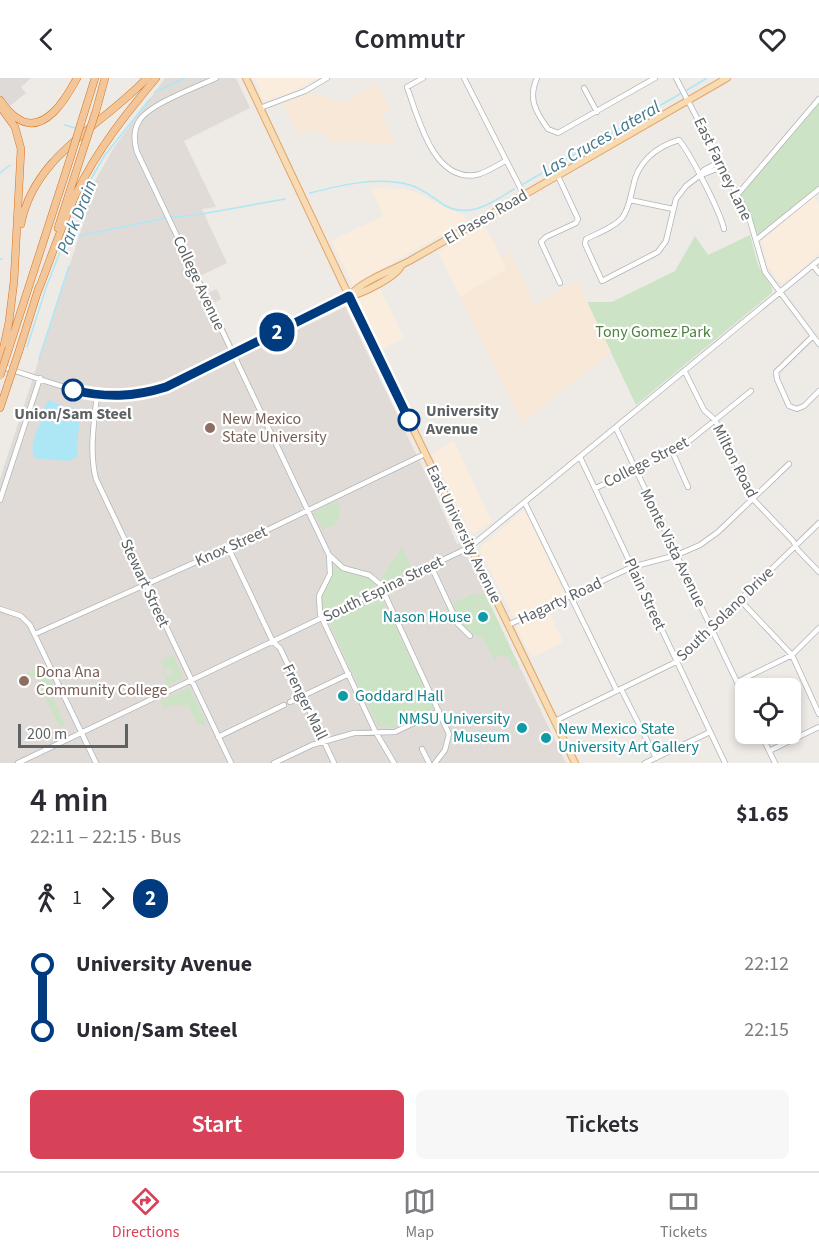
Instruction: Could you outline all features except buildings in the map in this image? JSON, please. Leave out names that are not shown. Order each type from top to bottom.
[{"type":"highway","points":[[0,100],[18,119],[30,122],[40,121],[57,109],[77,78]]},
{"type":"highway","points":[[0,365],[95,78]]},
{"type":"highway","points":[[0,408],[105,78]]},
{"type":"highway","points":[[15,265],[23,213],[38,180],[59,154],[122,102],[147,78]]},
{"type":"highway","points":[[38,291],[74,200],[88,172],[115,130],[156,78]]},
{"type":"highway","points":[[0,106],[15,127],[21,145],[15,265],[7,347],[0,376]]},
{"type":"main road","name":"East University Avenue","points":[[246,78],[575,763]]},
{"type":"main road","name":"El Paseo Road","points":[[349,296],[395,266],[401,266],[727,78]]},
{"type":"street","name":"College Avenue","points":[[216,78],[146,113],[135,131],[137,153],[329,555]]},
{"type":"street","points":[[260,108],[288,99],[327,78]]},
{"type":"street","points":[[423,78],[407,87],[426,140],[440,160],[452,171],[467,176],[479,175],[505,161]]},
{"type":"street","points":[[464,78],[524,195]]},
{"type":"street","points":[[537,78],[532,98],[543,123],[553,132],[558,133],[655,78]]},
{"type":"street","name":"East Farney Lane","points":[[676,78],[749,217],[765,273],[819,344]]},
{"type":"street","points":[[584,88],[597,112]]},
{"type":"street","points":[[738,194],[819,99]]},
{"type":"street","points":[[722,164],[704,170],[699,176],[681,191],[666,241],[658,252],[602,281],[585,244],[586,239],[618,222],[625,213],[635,177],[642,162],[653,153],[679,140],[699,176],[720,216],[724,229]]},
{"type":"street","points":[[558,176],[578,219],[569,227],[546,237],[541,242],[560,283]]},
{"type":"street","points":[[756,240],[817,191],[819,198]]},
{"type":"street","points":[[630,200],[674,209]]},
{"type":"street","name":"South Espina Street","points":[[18,763],[470,547],[819,260]]},
{"type":"street","points":[[813,265],[819,273]]},
{"type":"street","points":[[0,365],[73,390],[97,395],[127,396],[150,392],[166,387],[349,296]]},
{"type":"street","points":[[813,336],[776,372],[789,406],[796,409],[804,406],[819,391]]},
{"type":"street","name":"Milton Road","points":[[685,372],[704,410],[715,420],[753,499],[819,572]]},
{"type":"street","points":[[0,500],[40,378]]},
{"type":"street","name":"College Street","points":[[596,488],[683,446],[751,391]]},
{"type":"street","name":"Stewart Street","points":[[97,395],[93,447],[94,472],[231,763]]},
{"type":"street","name":"Monte Vista Avenue","points":[[616,428],[735,678]]},
{"type":"street","points":[[672,452],[688,487]]},
{"type":"street","name":"Knox Street","points":[[35,634],[306,511],[425,454]]},
{"type":"street","name":"Plain Street","points":[[580,457],[725,763]]},
{"type":"street","name":"Hagarty Road","points":[[508,625],[632,567],[677,555],[706,541],[789,464]]},
{"type":"street","points":[[525,502],[570,596],[656,758]]},
{"type":"street","name":"South Solano Drive","points":[[555,721],[676,662],[819,523]]},
{"type":"street","name":"Frenger Mall","points":[[228,547],[273,642],[280,648],[334,763]]},
{"type":"street","points":[[329,555],[343,568],[372,576],[379,583],[446,727],[448,745],[435,763]]},
{"type":"street","points":[[329,555],[330,574],[320,596],[319,608],[322,618],[375,731],[394,763]]},
{"type":"street","points":[[431,566],[458,624],[470,636]]},
{"type":"street","points":[[740,600],[792,655],[819,714]]},
{"type":"street","points":[[0,609],[23,618],[35,634],[96,763]]},
{"type":"street","points":[[745,678],[792,655],[819,628]]},
{"type":"street","points":[[290,702],[349,674]]},
{"type":"street","points":[[218,737],[284,705]]},
{"type":"street","points":[[359,731],[395,732],[439,711]]},
{"type":"street","points":[[274,763],[312,745],[359,731],[364,728],[369,718]]},
{"type":"street","points":[[769,751],[819,727]]},
{"type":"street","points":[[649,762],[710,732]]},
{"type":"street","points":[[766,744],[775,763]]},
{"type":"street","points":[[422,749],[429,763]]},
{"type":"shaded area","points":[[0,78],[31,78],[21,87],[26,93],[10,106],[0,94]]},
{"type":"shaded area","name":"New Mexico State University","points":[[165,78],[236,78],[250,108],[184,141],[216,207],[202,209],[227,263],[200,276],[208,293],[217,289],[221,299],[213,303],[239,357],[345,307],[434,491],[457,544],[460,543],[485,591],[566,763],[0,763],[0,479],[88,209],[84,200],[113,149]]},
{"type":"shaded area","points":[[254,78],[317,78],[295,91],[266,101]]},
{"type":"shaded area","points":[[371,188],[416,192],[447,209],[463,214],[467,220],[353,285],[331,241],[383,216]]},
{"type":"shaded area","points":[[812,198],[815,198],[819,204],[819,254],[785,282],[780,283],[767,264],[761,240]]},
{"type":"shaded area","points":[[482,226],[486,228],[507,269],[460,297],[438,252]]},
{"type":"shaded area","points":[[379,286],[404,338],[382,350],[359,302],[360,297]]},
{"type":"shaded area","points":[[454,441],[492,522],[475,533],[469,530],[432,454]]},
{"type":"shaded area","points":[[524,510],[565,594],[514,618],[479,548]]},
{"type":"shaded area","points":[[549,611],[563,642],[532,658],[517,629],[518,625]]},
{"type":"green space","points":[[819,100],[819,189],[756,240],[738,194]]},
{"type":"green space","name":"Tony Gomez Park","points":[[750,235],[758,265],[772,288],[772,293],[636,405],[587,302],[612,302],[675,271],[695,236],[708,255]]},
{"type":"green space","points":[[337,501],[341,511],[336,524],[323,530],[314,512]]},
{"type":"green space","points":[[402,547],[412,569],[388,581],[382,580],[382,577]]},
{"type":"green space","points":[[335,565],[369,577],[378,585],[322,612],[323,595]]},
{"type":"green space","points":[[484,593],[488,601],[457,617],[453,603],[473,594]]},
{"type":"green space","points":[[381,596],[434,708],[412,719],[408,710],[399,714],[403,723],[394,728],[378,726],[328,621]]},
{"type":"green space","points":[[489,602],[519,666],[514,669],[508,656],[503,657],[502,654],[496,657],[495,661],[482,637],[462,627],[457,618]]},
{"type":"green space","points":[[173,655],[183,677],[167,686],[163,673],[165,672],[168,677],[173,675],[170,668],[164,669],[160,661]]},
{"type":"green space","points":[[44,664],[55,687],[49,690],[65,725],[60,728],[34,675],[29,677],[27,673]]},
{"type":"green space","points":[[187,688],[190,689],[205,721],[204,726],[197,723],[188,706],[172,705],[165,708],[160,701]]},
{"type":"sand","points":[[376,84],[391,108],[381,114],[395,143],[393,144],[341,141],[334,143],[326,135],[314,131],[298,135],[283,104],[309,92],[348,104],[351,98]]},
{"type":"sand","points":[[510,252],[535,305],[577,281],[611,352],[522,423],[460,297],[506,269],[501,258]]},
{"type":"water","points":[[50,400],[78,411],[78,456],[69,461],[34,457],[32,447],[34,438],[45,406]]},
{"type":"waterway","name":"Park Drain","points":[[155,92],[185,78]]},
{"type":"waterway","name":"Las Cruces Lateral","points":[[687,90],[707,78]]},
{"type":"waterway","name":"Las Cruces Lateral","points":[[523,184],[680,94]]},
{"type":"waterway","name":"Park Drain","points":[[27,347],[47,285],[84,191],[105,155],[150,99]]},
{"type":"waterway","points":[[65,125],[75,128]]},
{"type":"waterway","name":"Park Drain","points":[[0,173],[10,165]]},
{"type":"waterway","name":"Las Cruces Lateral","points":[[310,193],[372,181],[398,182],[420,189],[446,206],[464,211],[482,207],[514,189]]},
{"type":"waterway","name":"Las Cruces Lateral","points":[[172,217],[196,215],[285,199]]},
{"type":"waterway","name":"Las Cruces Lateral","points":[[79,236],[166,218]]},
{"type":"waterway","points":[[39,359],[69,266]]},
{"type":"bus line","name":"2","points":[[73,390],[97,395],[119,396],[142,394],[166,387],[349,296],[409,420]]},
{"type":"place","name":"Union/Sam Steel","points":[[73,390]]},
{"type":"place","name":"University Avenue","points":[[409,420]]},
{"type":"place","name":"New Mexico State University","points":[[210,428]]},
{"type":"place","name":"Nason House","points":[[483,617]]},
{"type":"place","name":"Dona Ana Community College","points":[[24,681]]},
{"type":"place","name":"Goddard Hall","points":[[343,696]]},
{"type":"place","name":"NMSU University Museum","points":[[522,728]]},
{"type":"place","name":"New Mexico State University Art Gallery","points":[[546,738]]}]
